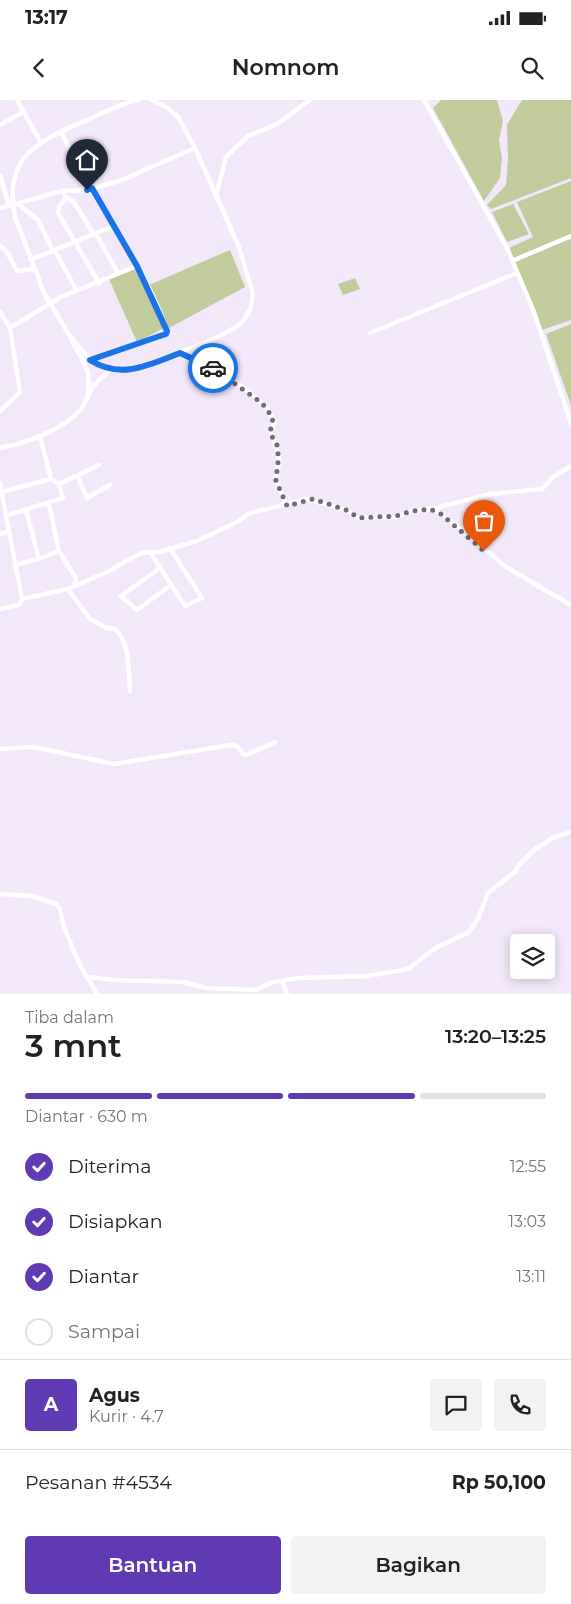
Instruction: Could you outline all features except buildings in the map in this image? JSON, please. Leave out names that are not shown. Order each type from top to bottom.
[{"type":"street","points":[[17,100],[40,141]]},
{"type":"street","points":[[13,206],[14,186],[18,169],[26,155],[40,141],[138,100]]},
{"type":"street","points":[[68,334],[90,360],[110,370],[134,368],[180,353],[236,328],[246,318],[252,304],[254,294],[252,283],[195,148],[174,113],[152,100]]},
{"type":"street","points":[[216,196],[226,157],[248,136],[279,123],[310,100]]},
{"type":"street","points":[[424,100],[504,241],[534,312],[571,423]]},
{"type":"street","points":[[0,125],[23,112]]},
{"type":"street","points":[[61,132],[137,266],[167,333],[90,360]]},
{"type":"street","points":[[0,208],[13,206],[62,191],[92,188],[128,178],[195,148]]},
{"type":"street","points":[[0,174],[34,269],[51,304],[88,370],[87,400]]},
{"type":"street","points":[[62,191],[66,197],[74,202],[118,273]]},
{"type":"street","points":[[66,197],[57,211],[99,282]]},
{"type":"street","points":[[13,206],[38,220],[77,291]]},
{"type":"street","points":[[30,260],[114,226]]},
{"type":"street","points":[[512,261],[571,236]]},
{"type":"street","points":[[0,246],[7,252],[17,271],[34,269]]},
{"type":"street","points":[[10,328],[77,291],[137,266]]},
{"type":"street","points":[[370,333],[517,273]]},
{"type":"street","points":[[0,312],[10,328],[20,392],[0,411]]},
{"type":"street","points":[[180,353],[214,368],[262,403],[269,412],[274,422],[270,433],[278,447],[278,468],[275,478],[287,506]]},
{"type":"street","points":[[0,448],[40,436],[77,413],[87,400],[93,386],[110,370]]},
{"type":"street","points":[[5,516],[50,504],[63,498],[59,484],[52,478],[40,436]]},
{"type":"street","points":[[59,484],[78,477],[99,465]]},
{"type":"street","points":[[22,599],[68,589],[107,572],[131,557],[150,552],[159,552],[197,541],[237,522],[250,513],[313,499],[346,510],[359,518],[396,516],[491,494],[542,489],[553,477],[571,466]]},
{"type":"street","points":[[78,477],[87,498],[110,485]]},
{"type":"street","points":[[1,492],[52,478]]},
{"type":"street","points":[[0,484],[2,508],[22,599],[19,605],[0,609]]},
{"type":"street","points":[[50,504],[59,551],[65,557],[76,578],[75,586]]},
{"type":"street","points":[[430,509],[441,514],[506,567],[571,605]]},
{"type":"street","points":[[26,510],[39,559]]},
{"type":"street","points":[[0,534],[8,532]]},
{"type":"street","points":[[150,552],[185,606],[202,598],[170,548]]},
{"type":"street","points":[[15,564],[39,559],[59,551]]},
{"type":"street","points":[[160,568],[121,596],[132,607],[139,609],[171,584]]},
{"type":"street","points":[[68,589],[89,618],[106,628],[116,630],[121,636],[126,649],[130,690]]},
{"type":"street","points":[[0,749],[34,747],[114,764],[231,745],[237,746],[243,754],[247,755],[275,742]]},
{"type":"street","points":[[87,977],[114,980],[183,982],[207,988],[256,990],[282,981],[315,976],[368,976],[408,969],[437,947],[468,933],[478,919],[488,893],[515,872],[518,866],[535,849],[553,838],[571,832]]},
{"type":"street","points":[[0,894],[32,896],[56,904],[60,909],[64,927],[80,966],[96,994]]},
{"type":"street","points":[[282,981],[287,994]]},
{"type":"green space","points":[[441,100],[497,100],[503,121],[499,140],[502,159],[500,178],[484,201],[433,108]]},
{"type":"green space","points":[[522,100],[571,100],[571,178],[491,209],[487,205],[506,185],[508,159],[507,125]]},
{"type":"green space","points":[[571,181],[571,320],[542,330],[509,248],[533,237],[517,202]]},
{"type":"green space","points":[[513,204],[529,234],[507,242],[492,212]]},
{"type":"green space","points":[[230,250],[245,287],[169,328],[149,285]]},
{"type":"green space","points":[[136,268],[164,328],[137,342],[109,279]]},
{"type":"green space","points":[[355,278],[360,289],[343,295],[338,284]]},
{"type":"green space","points":[[571,324],[571,405],[546,334]]},
{"type":"way so far","points":[[213,368],[262,403],[273,418],[274,422],[270,433],[278,447],[278,468],[275,478],[287,506],[313,499],[346,510],[359,518],[396,516],[412,511],[430,509],[441,514],[484,551]]},
{"type":"route","points":[[87,190],[92,188],[137,266],[167,331],[166,334],[90,360],[105,369],[129,370],[149,365],[180,353],[200,364],[213,368]]}]
